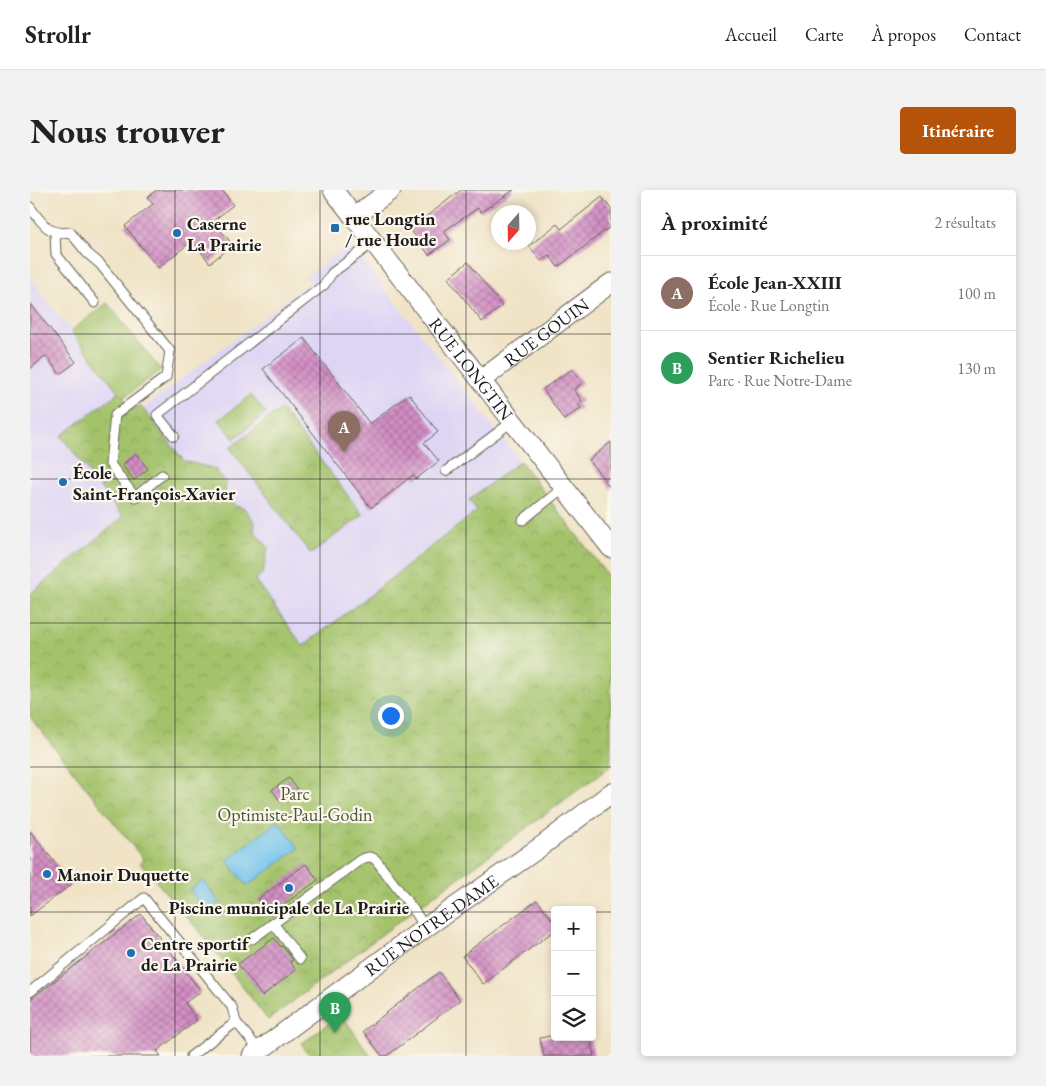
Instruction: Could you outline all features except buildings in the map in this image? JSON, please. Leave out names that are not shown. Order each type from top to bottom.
[{"type":"street","name":"RUE LONGTIN","points":[[333,190],[564,487],[610,543]]},
{"type":"street","points":[[354,217],[391,190]]},
{"type":"street","name":"RUE GOUIN","points":[[481,380],[611,283]]},
{"type":"street","name":"RUE NOTRE-DAME","points":[[256,1053],[425,928],[543,845],[611,793]]},
{"type":"lane","points":[[30,207],[38,218],[55,233],[70,232],[87,253],[100,264],[170,351],[166,376],[116,415],[110,464],[135,497],[162,475]]},
{"type":"lane","points":[[55,233],[56,254],[95,303]]},
{"type":"lane","points":[[174,436],[157,415],[317,291],[324,285],[332,273],[374,242]]},
{"type":"lane","points":[[446,471],[513,421]]},
{"type":"lane","points":[[523,520],[564,487]]},
{"type":"lane","points":[[252,939],[367,856],[376,860],[425,928]]},
{"type":"lane","points":[[30,992],[144,898],[232,1007],[236,1022],[256,1053]]},
{"type":"lane","points":[[273,923],[300,959]]},
{"type":"lane","points":[[191,1056],[236,1022]]},
{"type":"shaded area","points":[[350,244],[520,461],[470,500],[477,511],[303,646],[255,580],[254,531],[244,508],[235,506],[224,493],[215,469],[184,462],[143,408],[310,282],[306,276]]},
{"type":"shaded area","points":[[30,278],[119,392],[61,436],[123,517],[30,594]]},
{"type":"green space","points":[[107,303],[161,370],[123,398],[71,331]]},
{"type":"green space","name":"Parc Optimiste-Paul-Godin","points":[[119,392],[133,410],[140,405],[184,461],[215,469],[226,483],[225,493],[235,506],[244,508],[255,522],[254,531],[268,547],[263,573],[255,580],[303,646],[477,511],[469,500],[520,461],[611,580],[611,766],[268,1020],[205,938],[140,863],[143,859],[30,717],[30,594],[123,517],[61,436]]},
{"type":"green space","points":[[251,395],[266,413],[234,439],[219,420]]},
{"type":"green space","points":[[281,409],[363,515],[311,554],[230,448]]},
{"type":"green space","points":[[341,1014],[371,1056],[310,1056],[301,1044]]},
{"type":"water","points":[[278,821],[299,848],[247,886],[227,860]]},
{"type":"water","points":[[203,880],[219,902],[206,912],[190,890]]},
{"type":"place","name":"rue Longtin / rue Houde","points":[[335,228]]},
{"type":"place","name":"Caserne La Prairie","points":[[177,233]]},
{"type":"place","name":"École Jean-XXIII","points":[[344,452]]},
{"type":"place","name":"École Saint-François-Xavier","points":[[63,482]]},
{"type":"place","name":"Manoir Duquette","points":[[47,874]]},
{"type":"place","name":"Piscine municipale de La Prairie","points":[[289,888]]},
{"type":"place","name":"Centre sportif de La Prairie","points":[[131,953]]},
{"type":"place","name":"Sentier Richelieu","points":[[335,1033]]}]
